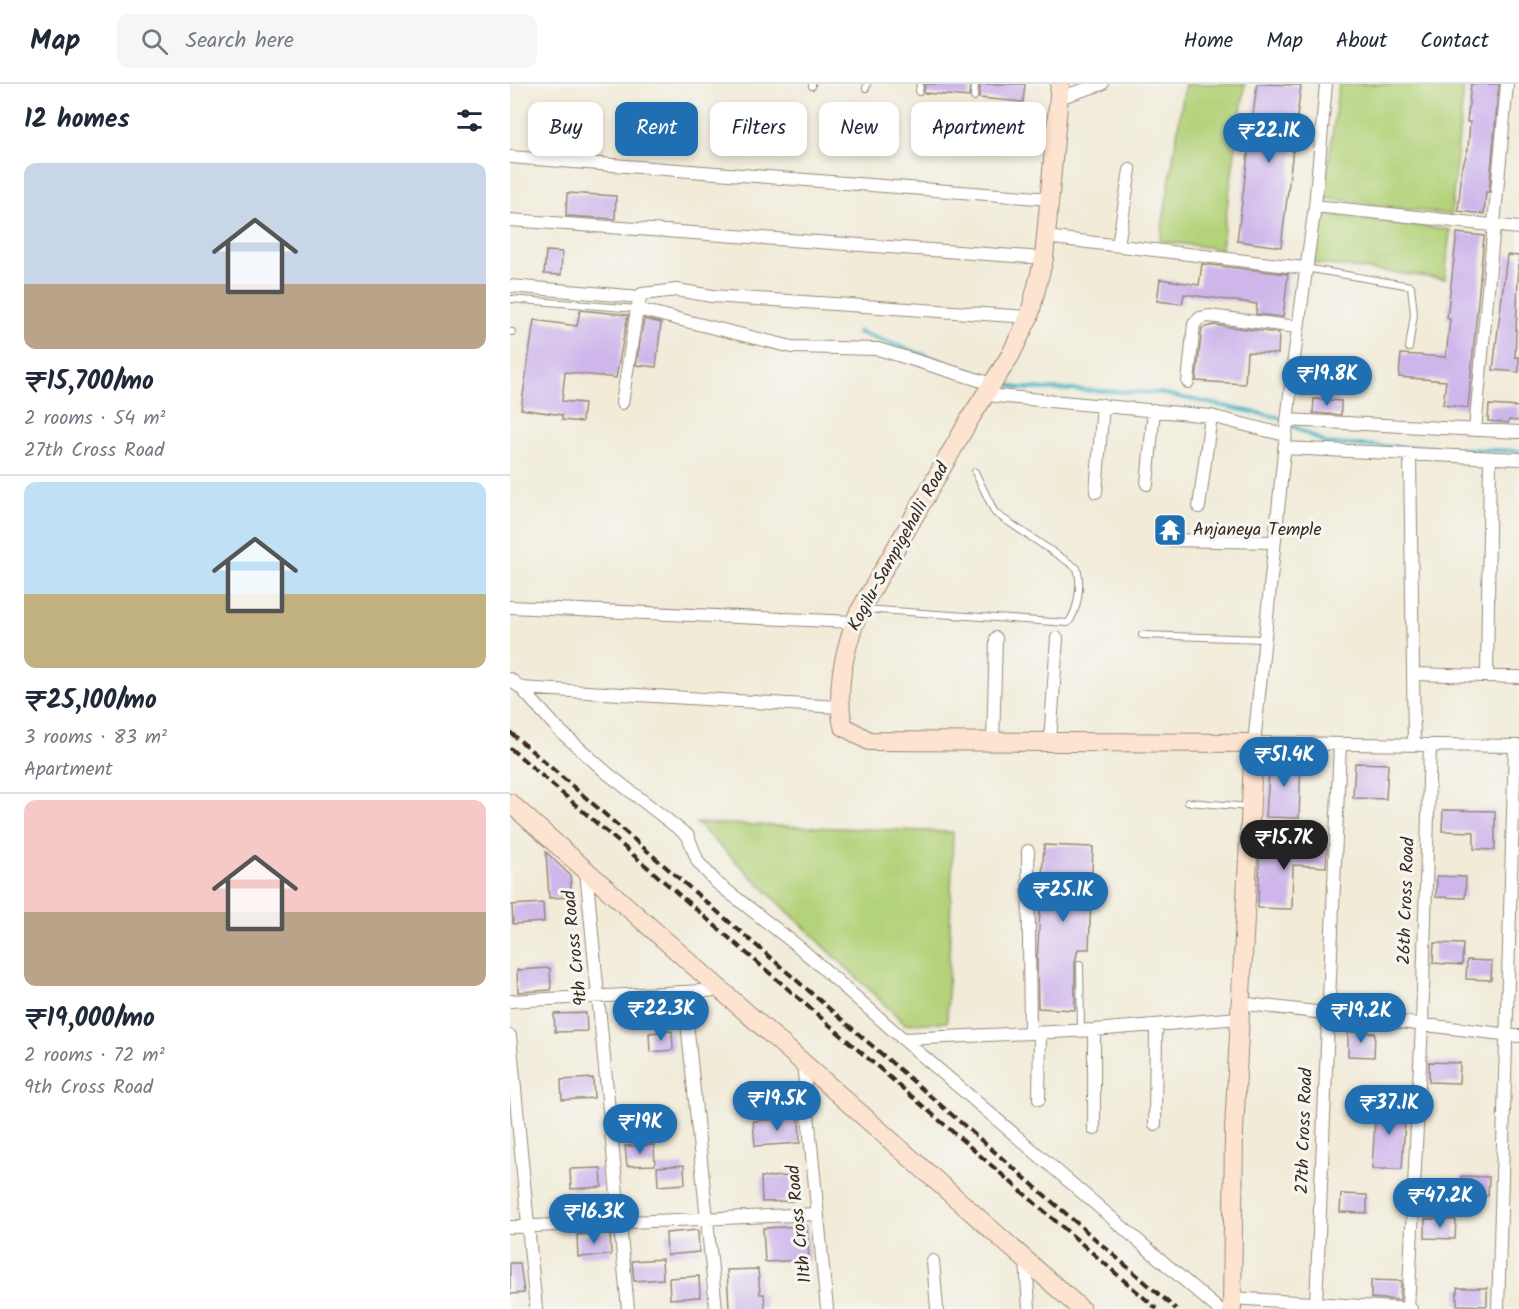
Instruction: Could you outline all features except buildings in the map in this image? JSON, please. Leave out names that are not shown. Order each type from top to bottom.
[{"type":"street","points":[[1059,91],[1102,84]]},
{"type":"street","points":[[1227,1306],[1239,1011],[1254,743],[1286,426],[1297,327],[1315,206],[1326,84]]},
{"type":"street","points":[[1475,430],[1496,226],[1507,84]]},
{"type":"street","name":"Kogilu-Sampigehalli Road","points":[[839,706],[844,650],[857,616],[1029,317],[1044,258],[1059,91]]},
{"type":"street","points":[[510,158],[1050,199]]},
{"type":"street","points":[[1118,245],[1130,170]]},
{"type":"street","points":[[1315,206],[1519,228]]},
{"type":"street","points":[[510,220],[1044,258]]},
{"type":"street","points":[[1046,237],[1305,268]]},
{"type":"street","points":[[510,286],[639,303],[792,347],[878,349],[992,384],[1103,405],[1286,426],[1519,432]]},
{"type":"street","points":[[639,303],[677,290],[712,296],[1029,317]]},
{"type":"street","points":[[622,403],[639,303]]},
{"type":"street","points":[[1188,382],[1194,324],[1200,318],[1209,316],[1297,327]]},
{"type":"street","points":[[1096,492],[1103,405]]},
{"type":"street","points":[[1147,484],[1154,410]]},
{"type":"street","points":[[1199,507],[1211,416]]},
{"type":"street","points":[[1284,448],[1519,459]]},
{"type":"street","points":[[1410,455],[1414,744]]},
{"type":"street","points":[[1487,676],[1490,458]]},
{"type":"street","points":[[1168,540],[1274,542]]},
{"type":"street","points":[[510,607],[857,616]]},
{"type":"street","points":[[993,742],[996,638]]},
{"type":"street","points":[[1050,742],[1057,638]]},
{"type":"street","points":[[1413,674],[1519,677]]},
{"type":"street","points":[[510,679],[575,744],[688,837],[698,862],[717,883],[799,947],[903,1040],[1227,1306],[1316,1303],[1409,1309]]},
{"type":"street","points":[[520,688],[839,706],[843,726],[869,741],[1517,746],[1513,1035],[1498,1309]]},
{"type":"street","name":"27th Cross Road","points":[[1316,1303],[1340,744]]},
{"type":"street","name":"26th Cross Road","points":[[1409,1309],[1422,1023],[1430,745]]},
{"type":"street","points":[[510,803],[1081,1309]]},
{"type":"street","points":[[1028,851],[1035,1033],[1040,1099]]},
{"type":"street","name":"9th Cross Road","points":[[586,870],[628,1309]]},
{"type":"street","points":[[510,1001],[722,990]]},
{"type":"street","points":[[684,992],[716,1309]]},
{"type":"street","points":[[903,1040],[1156,1026],[1239,1011],[1328,1014],[1513,1035]]},
{"type":"street","points":[[1155,1124],[1156,1026]]},
{"type":"street","points":[[1087,1030],[1094,1129]]},
{"type":"street","points":[[510,1036],[536,1309]]},
{"type":"street","name":"11th Cross Road","points":[[802,1064],[827,1309]]},
{"type":"street","points":[[510,1227],[817,1214]]},
{"type":"street","points":[[1026,1260],[1029,1309]]},
{"type":"street","points":[[933,1261],[937,1309]]},
{"type":"lane","points":[[919,92],[920,84]]},
{"type":"lane","points":[[974,97],[975,84]]},
{"type":"lane","points":[[1305,268],[1411,286],[1414,314],[1409,348]]},
{"type":"lane","points":[[510,299],[639,303]]},
{"type":"lane","points":[[857,616],[1068,623],[1074,617],[1080,577],[1077,568],[995,513],[975,472]]},
{"type":"lane","points":[[1142,635],[1263,639]]},
{"type":"lane","points":[[1188,802],[1251,807]]},
{"type":"lane","points":[[1080,964],[1087,1030]]},
{"type":"green space","points":[[1185,84],[1245,84],[1221,249],[1160,241]]},
{"type":"green space","points":[[1339,84],[1464,84],[1451,215],[1324,198]]},
{"type":"green space","points":[[1323,214],[1450,230],[1445,279],[1313,263]]},
{"type":"green space","points":[[696,823],[953,832],[947,1022],[905,1024]]},
{"type":"waterway","points":[[858,332],[976,373]]},
{"type":"waterway","points":[[1000,381],[1018,388],[1160,393],[1277,417],[1285,421]]},
{"type":"waterway","points":[[1291,425],[1327,444],[1519,451]]},
{"type":"railway","points":[[510,732],[1176,1309]]},
{"type":"railway","points":[[510,748],[1157,1309]]},
{"type":"place","name":"Anjaneya Temple","points":[[1170,530]]}]
